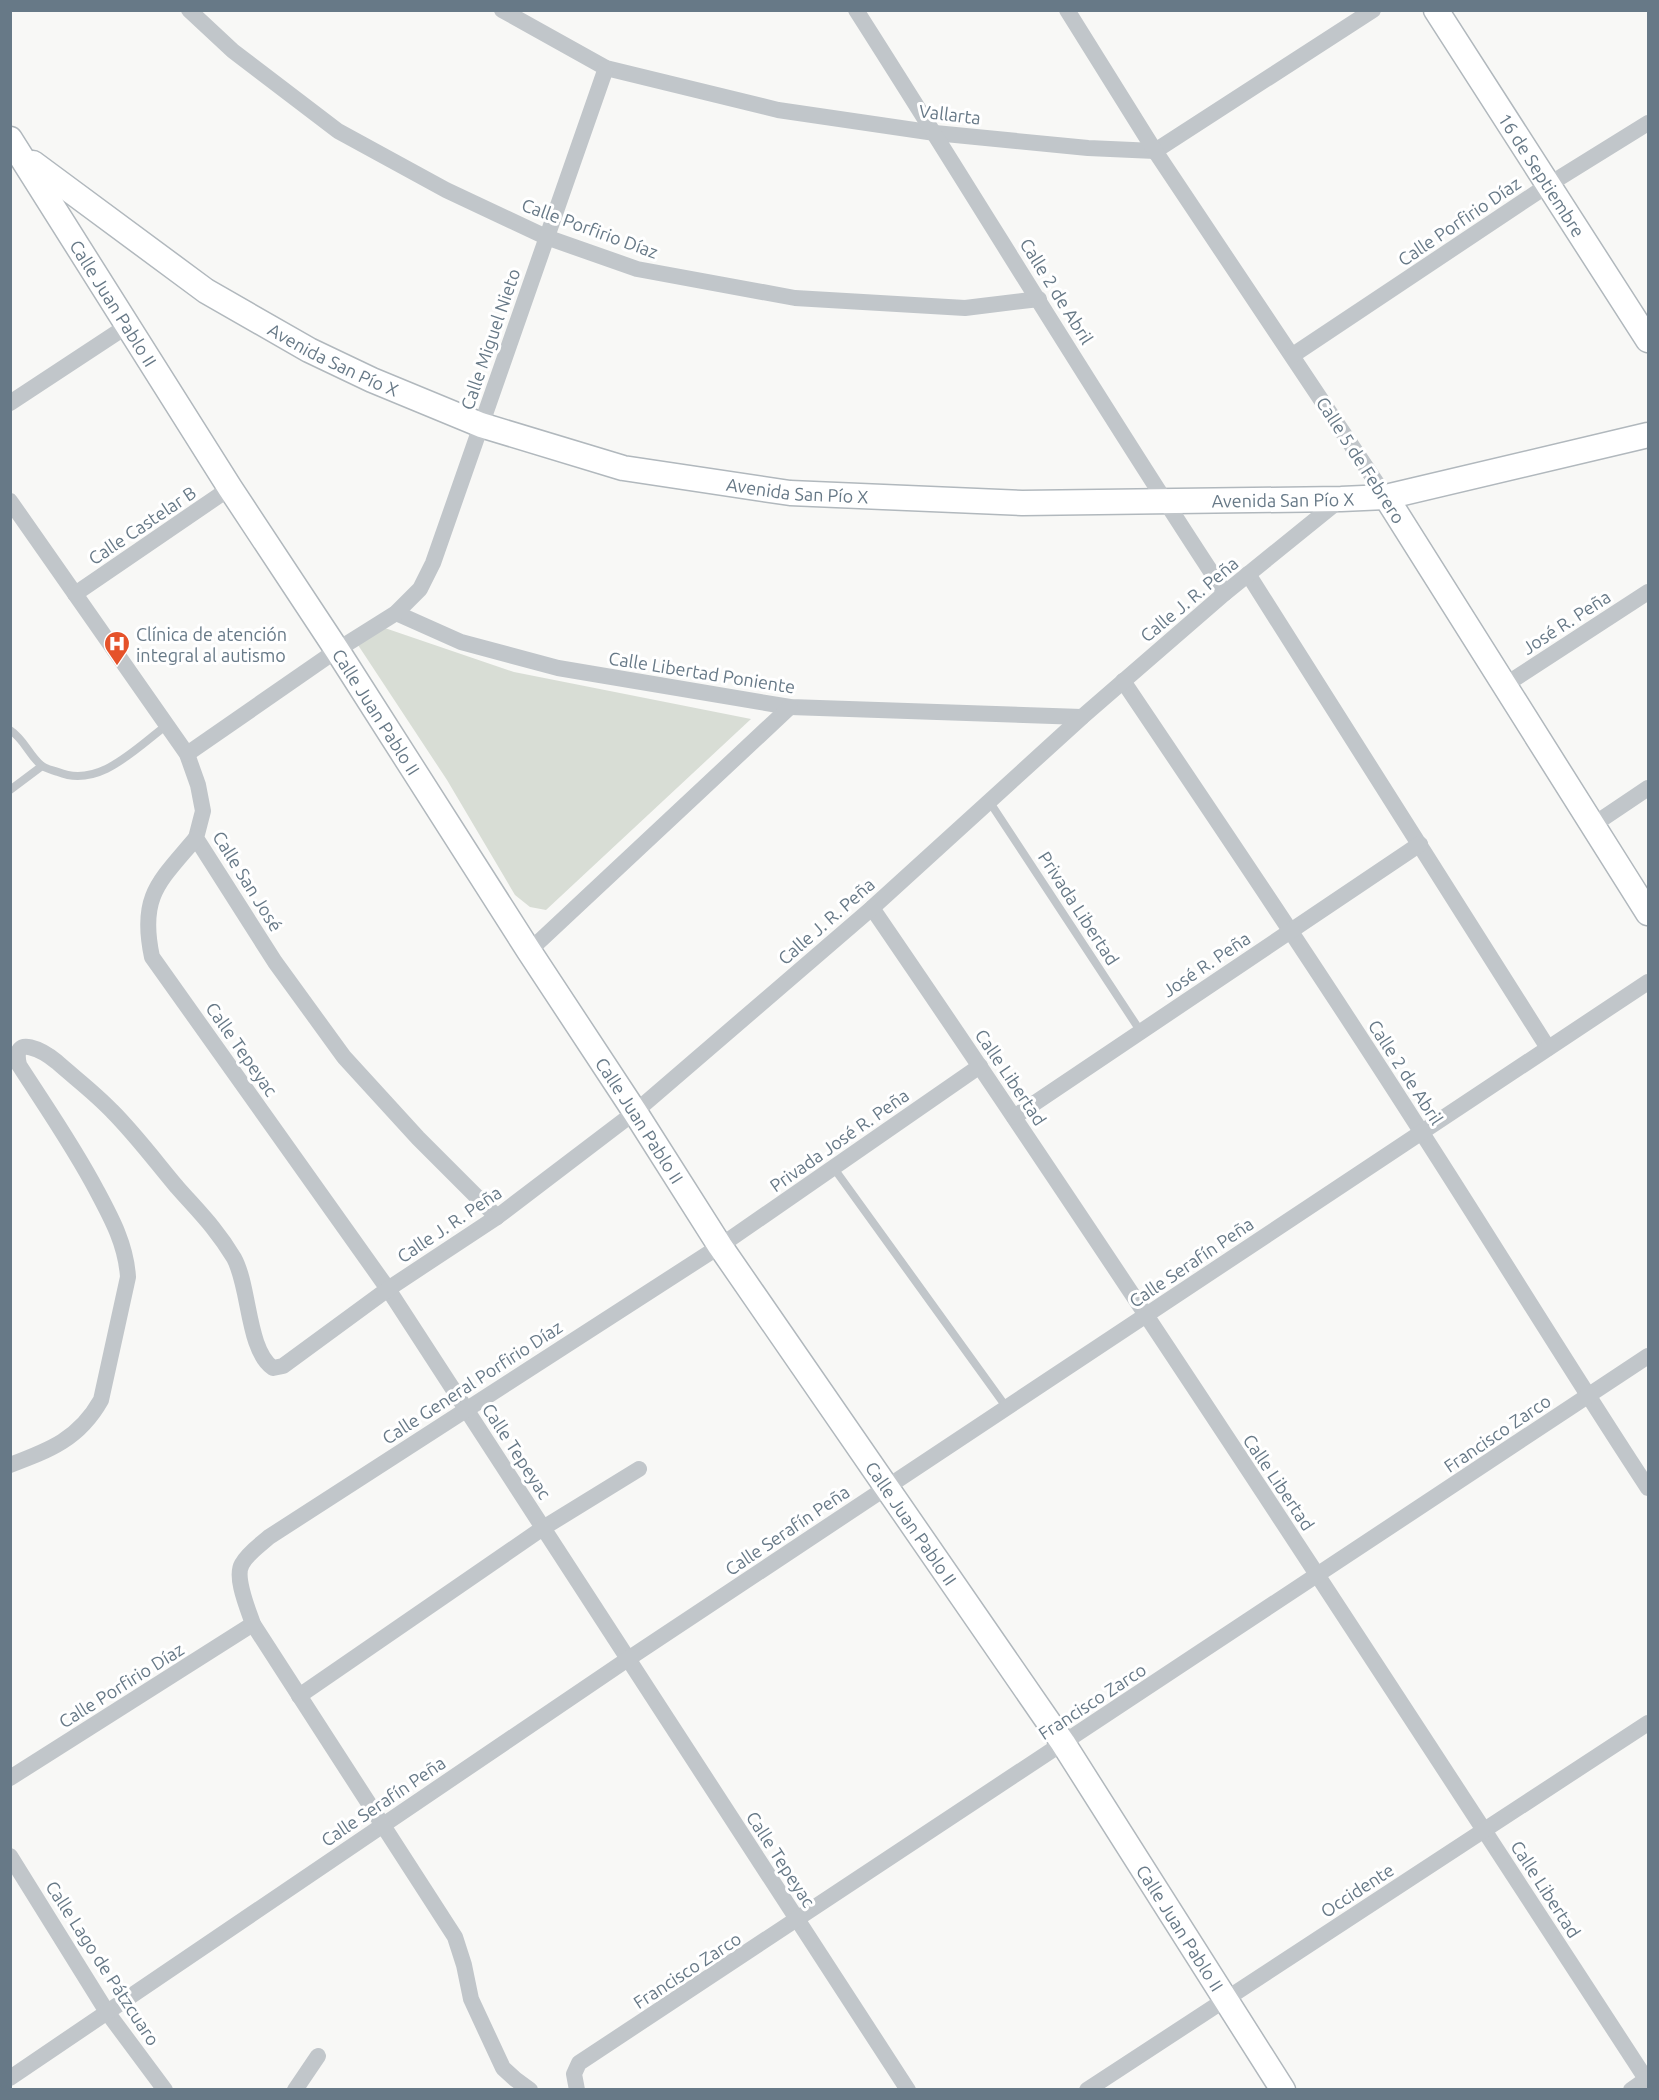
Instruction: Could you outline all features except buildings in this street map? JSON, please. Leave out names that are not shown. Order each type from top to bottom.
[{"type":"street","name":"Calle Porfirio Díaz","points":[[189,10],[233,51],[338,130],[446,190],[546,237],[637,269],[795,298],[965,308],[1039,299]]},
{"type":"street","name":"Vallarta","points":[[502,10],[606,68],[778,110],[934,133],[1088,148],[1155,151]]},
{"type":"street","name":"Calle 2 de Abril","points":[[856,10],[1163,500],[1225,593]]},
{"type":"street","name":"Calle 5 de Febrero","points":[[1067,10],[1155,151],[1386,496],[1648,913]]},
{"type":"street","points":[[1155,151],[1372,10]]},
{"type":"street","name":"16 de Septiembre","points":[[1436,10],[1648,340]]},
{"type":"street","name":"Calle Miguel Nieto","points":[[396,613],[420,589],[433,563],[606,68]]},
{"type":"street","name":"Calle Porfirio Díaz","points":[[1293,355],[1548,185],[1648,123]]},
{"type":"street","name":"Calle Juan Pablo II","points":[[14,152],[338,650],[720,1246],[1063,1743],[1283,2090]]},
{"type":"street","name":"Avenida San Pío X","points":[[14,152],[206,291],[309,350],[372,380],[481,425],[623,468],[790,493],[1022,502],[1341,499],[1386,496],[1648,435]]},
{"type":"street","points":[[10,403],[127,326]]},
{"type":"street","name":"Calle Castelar B","points":[[75,594],[231,488]]},
{"type":"street","name":"Calle J. R. Peña","points":[[10,1465],[47,1451],[64,1441],[93,1415],[101,1400],[128,1277],[127,1260],[121,1238],[105,1205],[80,1159],[19,1065],[17,1058],[24,1047],[33,1046],[51,1056],[112,1111],[204,1215],[221,1237],[236,1263],[245,1288],[258,1346],[263,1358],[273,1368],[284,1366],[388,1289],[497,1217],[635,1112],[872,908],[1123,681],[1225,593],[1341,499]]},
{"type":"street","name":"Calle San José","points":[[10,501],[187,754],[198,785],[203,812],[196,838],[275,963],[344,1057],[418,1138],[497,1217]]},
{"type":"street","points":[[1248,574],[1548,1048]]},
{"type":"street","name":"José R. Peña","points":[[1505,685],[1648,592]]},
{"type":"street","points":[[187,754],[396,613]]},
{"type":"street","name":"Calle Libertad Poniente","points":[[396,613],[461,642],[558,668],[790,707],[1082,717]]},
{"type":"street","name":"Calle 2 de Abril","points":[[1123,681],[1291,931],[1422,1132],[1648,1488]]},
{"type":"street","points":[[529,951],[790,707]]},
{"type":"street","points":[[1593,825],[1648,788]]},
{"type":"street","name":"Calle Tepeyac","points":[[196,838],[159,882],[149,907],[147,931],[153,957],[388,1289],[908,2090]]},
{"type":"street","name":"José R. Peña","points":[[1014,1117],[1420,844]]},
{"type":"street","name":"Calle Libertad","points":[[872,908],[980,1066],[1318,1575],[1648,2080]]},
{"type":"street","name":"Calle Serafín Peña","points":[[10,2078],[628,1659],[1648,981]]},
{"type":"street","name":"Privada José R. Peña","points":[[720,1246],[980,1066]]},
{"type":"street","name":"Calle General Porfirio Díaz","points":[[253,1624],[240,1580],[241,1566],[248,1556],[269,1537],[720,1246]]},
{"type":"street","name":"Francisco Zarco","points":[[577,2090],[574,2074],[579,2064],[1648,1356]]},
{"type":"street","points":[[299,1696],[543,1528],[639,1469]]},
{"type":"street","name":"Calle Porfirio Díaz","points":[[10,1778],[253,1624]]},
{"type":"street","points":[[253,1624],[455,1937],[471,1999],[503,2067],[530,2090]]},
{"type":"street","name":"Occidente","points":[[1087,2090],[1648,1723]]},
{"type":"street","name":"Calle Lago de Pátzcuaro","points":[[10,1857],[107,2012],[165,2090]]},
{"type":"street","points":[[296,2090],[318,2056]]},
{"type":"street","points":[[1631,2090],[1648,2080]]},
{"type":"lane","points":[[10,730],[17,734],[42,766],[69,777],[106,771],[167,725]]},
{"type":"lane","points":[[10,790],[42,766]]},
{"type":"lane","name":"Privada Libertad","points":[[989,801],[1141,1032]]},
{"type":"lane","points":[[833,1167],[1007,1408]]},
{"type":"shaded area","points":[[376,625],[514,672],[751,719],[546,910],[530,907],[515,895],[447,780],[358,645]]},
{"type":"place","name":"Clínica de atención integral al autismo","points":[[117,667]]}]
